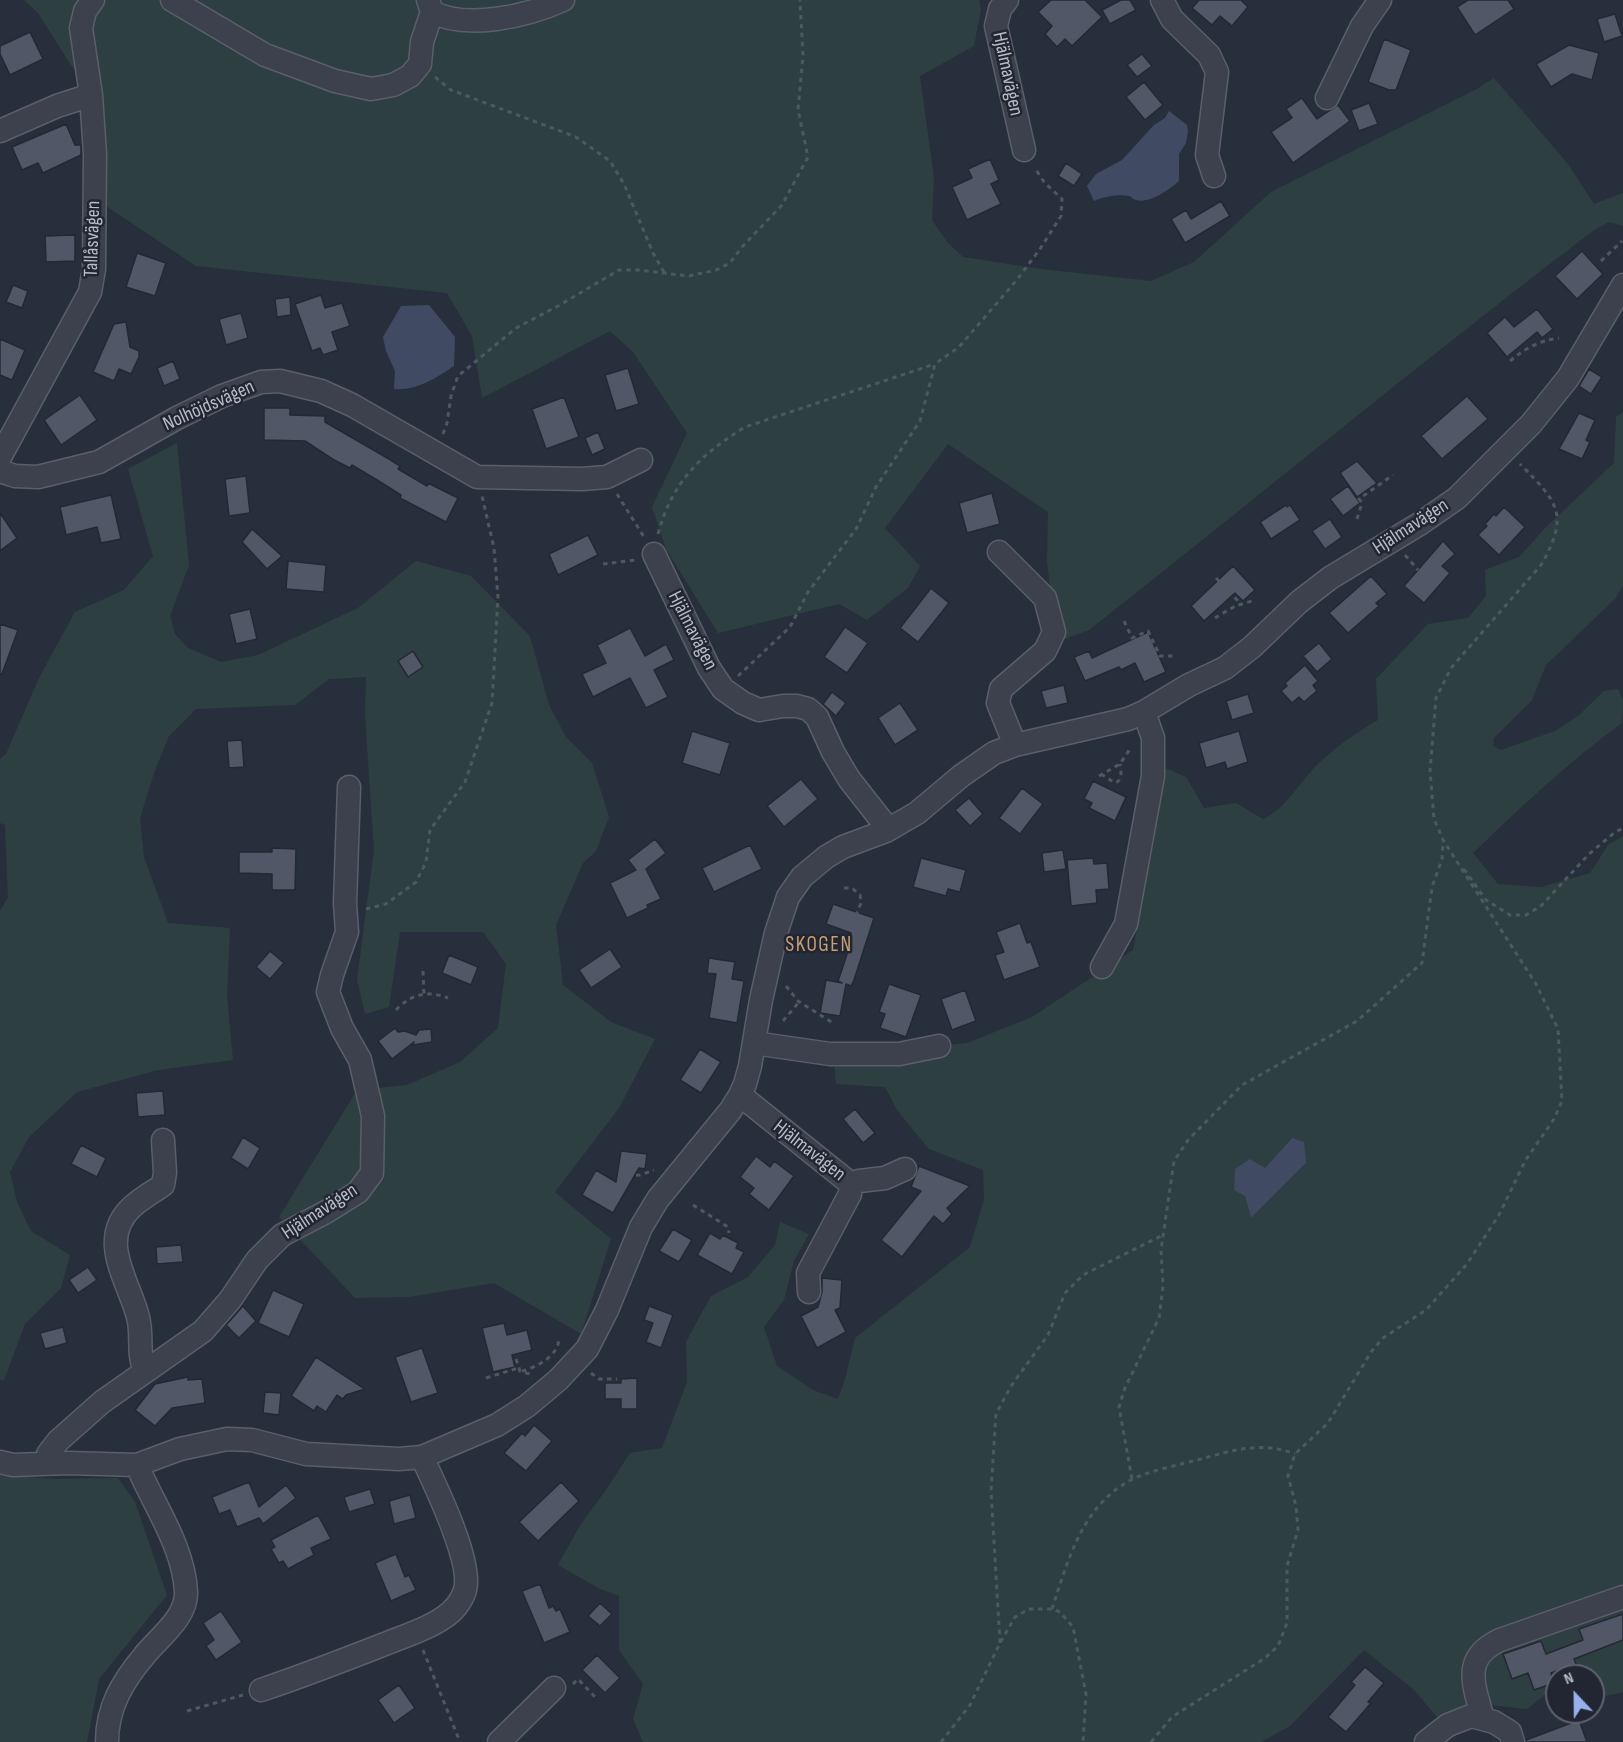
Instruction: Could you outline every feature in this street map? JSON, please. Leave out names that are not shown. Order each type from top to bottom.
[{"type":"street","name":"Tallåsvägen","points":[[0,457],[90,292],[94,269],[95,154],[91,95],[81,28],[85,12],[93,0]]},
{"type":"street","points":[[172,0],[265,55],[335,81],[371,89],[393,86],[410,76],[420,64],[430,6],[451,20],[474,21],[538,10],[564,0]]},
{"type":"street","name":"Hjälmavägen","points":[[1007,0],[1000,9],[996,26],[1023,150]]},
{"type":"street","points":[[1327,98],[1362,26],[1380,0]]},
{"type":"street","points":[[1165,2],[1172,19],[1209,55],[1217,72],[1207,155],[1214,177]]},
{"type":"street","points":[[0,131],[57,106],[91,95]]},
{"type":"street","name":"Hjälmavägen","points":[[0,1462],[13,1465],[48,1463],[138,1465],[180,1449],[227,1439],[252,1440],[306,1454],[399,1459],[422,1457],[497,1425],[526,1406],[558,1380],[587,1349],[607,1310],[641,1227],[658,1199],[730,1111],[746,1084],[776,933],[788,897],[802,877],[826,857],[843,847],[886,831],[917,813],[961,776],[994,753],[1015,745],[1128,719],[1225,668],[1252,647],[1299,602],[1330,578],[1457,498],[1531,424],[1568,378],[1623,285]]},
{"type":"street","name":"Nolhöjdsvägen","points":[[0,471],[15,476],[38,477],[99,462],[222,396],[261,382],[279,381],[321,391],[352,405],[477,477]]},
{"type":"street","points":[[477,477],[582,479],[607,477],[641,460]]},
{"type":"street","points":[[999,552],[1045,598],[1054,632],[1045,651],[1001,689],[998,703],[1015,745]]},
{"type":"street","name":"Hjälmavägen","points":[[654,554],[709,668],[723,689],[743,703],[759,710],[783,706],[808,709],[817,717],[833,752],[849,779],[882,821],[886,831]]},
{"type":"street","points":[[1102,967],[1126,924],[1153,776],[1153,738],[1144,712]]},
{"type":"street","name":"Hjälmavägen","points":[[48,1463],[48,1454],[58,1441],[102,1402],[203,1331],[230,1300],[257,1260],[282,1235],[358,1192],[372,1173],[373,1116],[360,1060],[342,1028],[328,992],[347,932],[349,787]]},
{"type":"street","points":[[754,1043],[830,1054],[899,1054],[939,1046]]},
{"type":"street","name":"Hjälmavägen","points":[[740,1095],[851,1184],[885,1178],[905,1169]]},
{"type":"street","points":[[145,1371],[140,1361],[141,1341],[138,1318],[116,1252],[116,1236],[121,1222],[132,1207],[163,1185],[165,1173],[163,1140]]},
{"type":"street","name":"Hjälmavägen","points":[[809,1292],[808,1273],[850,1194],[851,1184]]},
{"type":"street","points":[[261,1690],[416,1632],[444,1618],[458,1604],[466,1588],[464,1561],[449,1515],[422,1457]]},
{"type":"street","points":[[107,1742],[109,1718],[118,1692],[143,1656],[181,1612],[186,1596],[179,1556],[138,1465]]},
{"type":"street","points":[[1483,1719],[1473,1678],[1474,1666],[1482,1650],[1500,1640],[1623,1598]]},
{"type":"street","points":[[499,1742],[554,1688]]},
{"type":"street","points":[[1426,1742],[1448,1725],[1471,1716],[1494,1722],[1510,1732],[1513,1742]]},
{"type":"path","points":[[435,453],[447,423],[451,396],[458,376],[516,328],[620,270],[689,276],[716,270],[730,263],[782,205],[808,157],[798,110],[802,56],[800,0]]},
{"type":"path","points":[[420,64],[451,90],[576,137],[610,161],[624,184],[653,254],[665,274]]},
{"type":"path","points":[[654,554],[664,513],[677,488],[696,463],[718,444],[745,427],[935,364],[958,347],[1009,290],[1061,216],[1062,199],[1044,182],[1023,150]]},
{"type":"path","points":[[1600,261],[1622,241]]},
{"type":"path","points":[[1510,361],[1529,346],[1542,340],[1559,338]]},
{"type":"path","points":[[723,689],[790,627],[808,592],[856,529],[876,487],[920,421],[935,364]]},
{"type":"path","points":[[1151,1742],[1172,1717],[1265,1658],[1278,1646],[1287,1623],[1287,1566],[1298,1530],[1296,1506],[1288,1476],[1295,1454],[1328,1423],[1371,1352],[1383,1338],[1426,1310],[1467,1264],[1499,1215],[1525,1161],[1554,1119],[1562,1101],[1558,1029],[1536,984],[1443,840],[1434,819],[1430,771],[1436,698],[1451,669],[1541,566],[1552,546],[1557,526],[1555,505],[1547,491],[1506,450]]},
{"type":"path","points":[[1356,519],[1362,503],[1359,498],[1393,475]]},
{"type":"path","points":[[346,908],[386,904],[417,882],[426,862],[430,830],[465,782],[492,703],[498,597],[494,548],[477,477]]},
{"type":"path","points":[[607,477],[654,554]]},
{"type":"path","points":[[603,564],[631,561],[654,554]]},
{"type":"path","points":[[1216,578],[1240,603]]},
{"type":"path","points":[[1215,618],[1240,603],[1251,601]]},
{"type":"path","points":[[1124,621],[1132,638],[1148,631],[1160,656],[1174,656]]},
{"type":"path","points":[[1120,764],[1121,778],[1118,782],[1114,783],[1100,775],[1120,764],[1130,749]]},
{"type":"path","points":[[1443,840],[1486,900],[1510,915],[1526,915],[1541,906],[1589,854],[1623,828]]},
{"type":"path","points":[[1132,1479],[1119,1407],[1125,1388],[1159,1318],[1163,1286],[1161,1250],[1174,1161],[1188,1140],[1242,1085],[1357,1021],[1422,963],[1432,887],[1442,859],[1443,840]]},
{"type":"path","points":[[844,888],[852,888],[860,895],[861,903],[857,913]]},
{"type":"path","points":[[770,958],[788,991],[799,1002],[833,1023]]},
{"type":"path","points":[[423,971],[424,994]]},
{"type":"path","points":[[396,1010],[403,1002],[424,994],[436,993],[448,998]]},
{"type":"path","points":[[783,1021],[799,1002]]},
{"type":"path","points":[[618,1176],[640,1174],[657,1169]]},
{"type":"path","points":[[693,1205],[728,1227],[729,1233]]},
{"type":"path","points":[[1000,1642],[991,1491],[996,1414],[1011,1386],[1048,1335],[1065,1293],[1083,1275],[1163,1235]]},
{"type":"path","points":[[486,1378],[540,1363],[555,1351],[559,1339]]},
{"type":"path","points":[[589,1371],[599,1379],[617,1379]]},
{"type":"path","points":[[1052,1609],[1073,1545],[1091,1515],[1106,1498],[1132,1479],[1240,1448],[1281,1449],[1295,1454]]},
{"type":"path","points":[[941,1742],[970,1706],[1000,1642],[1016,1617],[1029,1609],[1052,1609],[1060,1612],[1073,1627],[1086,1694],[1083,1742]]},
{"type":"path","points":[[416,1632],[460,1742]]},
{"type":"path","points":[[188,1711],[261,1690]]},
{"type":"shaded area","points":[[24,0],[979,0],[981,10],[974,46],[920,76],[934,178],[932,220],[948,243],[963,257],[1041,269],[1151,281],[1194,262],[1271,192],[1475,90],[1494,78],[1568,164],[1594,204],[1623,193],[1623,226],[1609,222],[1594,230],[1089,630],[1057,642],[1047,561],[1048,512],[948,444],[885,528],[920,566],[908,588],[867,620],[839,604],[718,633],[666,549],[652,507],[687,433],[633,352],[610,331],[482,398],[472,336],[447,293],[196,266],[100,202],[102,86],[72,67],[38,13]]},
{"type":"shaded area","points":[[1623,412],[1623,585],[1616,598],[1546,665],[1532,700],[1494,738],[1493,746],[1501,750],[1555,731],[1578,716],[1604,691],[1618,689],[1623,700],[1622,723],[1564,769],[1473,853],[1498,884],[1541,887],[1590,873],[1608,845],[1623,836],[1623,1692],[1605,1695],[1605,1664],[1545,1664],[1545,1695],[1527,1709],[1472,1703],[1437,1717],[1413,1689],[1364,1650],[1290,1726],[1261,1742],[643,1742],[633,1719],[643,1684],[619,1650],[619,1596],[600,1589],[558,1565],[579,1527],[630,1453],[662,1448],[687,1382],[686,1342],[711,1296],[748,1277],[775,1245],[780,1222],[809,1234],[794,1261],[784,1300],[764,1327],[777,1366],[813,1390],[838,1399],[855,1338],[970,1247],[984,1200],[983,1170],[929,1149],[897,1110],[885,1087],[836,1084],[834,1058],[967,1043],[1032,1017],[1133,950],[1155,835],[1150,820],[1163,767],[1186,777],[1204,808],[1236,803],[1263,819],[1271,815],[1290,798],[1312,770],[1327,756],[1378,720],[1376,679],[1428,624],[1468,618],[1486,596],[1485,570],[1519,557],[1546,527],[1614,463],[1616,417]],"holes":[[[1292,1138],[1306,1163],[1251,1218],[1245,1196],[1265,1168]]]},
{"type":"shaded area","points":[[177,443],[189,565],[170,616],[175,634],[188,648],[221,662],[258,655],[358,608],[416,561],[471,576],[530,636],[549,705],[566,737],[592,763],[609,817],[596,851],[583,863],[556,925],[563,985],[611,1022],[655,1039],[619,1108],[555,1192],[611,1239],[581,1334],[494,1283],[409,1297],[355,1298],[279,1217],[357,1090],[407,1085],[460,1062],[498,1028],[506,964],[483,932],[400,932],[389,1007],[365,1014],[357,980],[374,850],[365,715],[366,677],[329,679],[295,705],[196,709],[169,736],[154,773],[140,818],[144,857],[168,923],[230,928],[227,996],[233,1060],[158,1070],[77,1092],[29,1137],[10,1172],[17,1202],[31,1231],[70,1255],[61,1288],[25,1324],[4,1380],[0,1380],[0,911],[8,897],[5,825],[0,823],[0,759],[6,754],[39,678],[75,612],[124,590],[153,556],[128,469]]},
{"type":"shaded area","points":[[0,1475],[53,1479],[118,1478],[135,1502],[167,1595],[99,1679],[87,1742],[0,1742]]},
{"type":"water","points":[[1169,111],[1187,125],[1188,131],[1186,143],[1179,154],[1179,181],[1165,192],[1147,200],[1141,201],[1120,195],[1094,201],[1087,186],[1096,174],[1122,160],[1154,125],[1165,118]]},
{"type":"water","points":[[429,305],[455,337],[454,366],[418,386],[394,389],[395,371],[386,351],[383,337],[401,306]]},
{"type":"water","points":[[1292,1138],[1304,1142],[1306,1163],[1251,1218],[1245,1196],[1234,1190],[1235,1169],[1250,1159],[1265,1168]]},
{"type":"building","points":[[1051,0],[1085,0],[1102,17],[1072,46],[1065,39],[1057,47],[1045,34],[1052,26],[1038,12]]},
{"type":"building","points":[[1121,0],[1130,0],[1136,10],[1110,24],[1102,10]]},
{"type":"building","points":[[1199,0],[1241,0],[1248,7],[1232,26],[1220,16],[1212,25],[1192,8]]},
{"type":"building","points":[[1468,0],[1508,0],[1514,9],[1475,35],[1457,7]]},
{"type":"building","points":[[1615,14],[1622,36],[1604,42],[1597,19]]},
{"type":"building","points":[[30,32],[43,59],[10,75],[0,54],[0,46]]},
{"type":"building","points":[[1384,39],[1411,50],[1396,90],[1389,90],[1368,82]]},
{"type":"building","points":[[1569,45],[1599,53],[1592,80],[1572,74],[1551,87],[1536,64]]},
{"type":"building","points":[[1142,54],[1152,66],[1137,77],[1127,65]]},
{"type":"building","points":[[1144,82],[1163,105],[1145,120],[1126,97]]},
{"type":"building","points":[[1302,98],[1317,119],[1338,105],[1350,121],[1293,163],[1271,132],[1292,118],[1286,109]]},
{"type":"building","points":[[1369,103],[1378,124],[1359,131],[1351,110]]},
{"type":"building","points":[[66,124],[75,145],[81,145],[81,155],[43,173],[38,163],[22,170],[12,147]]},
{"type":"building","points":[[990,159],[999,180],[991,184],[1001,204],[967,220],[952,187],[972,178],[968,169]]},
{"type":"building","points":[[1066,163],[1082,174],[1074,186],[1058,176]]},
{"type":"building","points":[[1221,201],[1230,216],[1185,243],[1171,219],[1186,210],[1191,219]]},
{"type":"building","points":[[75,235],[75,261],[46,262],[45,236]]},
{"type":"building","points":[[1582,251],[1603,274],[1577,299],[1555,276]]},
{"type":"building","points":[[137,253],[166,263],[155,296],[126,287]]},
{"type":"building","points":[[13,285],[28,291],[22,308],[6,302]]},
{"type":"building","points":[[321,295],[325,308],[342,303],[350,326],[332,332],[338,350],[323,355],[320,348],[312,351],[295,304]]},
{"type":"building","points":[[290,297],[291,315],[277,317],[275,299]]},
{"type":"building","points":[[1537,309],[1553,329],[1542,338],[1537,332],[1507,357],[1487,333],[1505,317],[1514,327]]},
{"type":"building","points":[[241,313],[248,338],[226,345],[219,319]]},
{"type":"building","points":[[126,322],[130,347],[139,351],[139,357],[131,374],[119,369],[114,381],[93,372],[114,324]]},
{"type":"building","points":[[0,339],[25,350],[12,380],[0,375]]},
{"type":"building","points":[[173,361],[180,379],[164,386],[157,368]]},
{"type":"building","points":[[628,368],[639,404],[616,411],[605,375]]},
{"type":"building","points":[[1589,369],[1602,377],[1591,394],[1579,386]]},
{"type":"building","points":[[80,395],[97,420],[61,445],[44,420]]},
{"type":"building","points":[[1467,396],[1488,419],[1442,459],[1421,436]]},
{"type":"building","points":[[564,397],[579,437],[546,449],[532,409]]},
{"type":"building","points":[[264,408],[290,408],[290,415],[325,416],[325,422],[400,466],[398,469],[427,486],[428,483],[458,498],[446,522],[400,498],[401,495],[352,465],[350,468],[334,460],[305,441],[264,440]]},
{"type":"building","points":[[1579,413],[1595,420],[1586,440],[1590,442],[1582,459],[1559,449]]},
{"type":"building","points":[[598,432],[605,449],[592,455],[585,438]]},
{"type":"building","points":[[1357,461],[1377,483],[1357,497],[1340,473]]},
{"type":"building","points":[[246,476],[250,513],[229,516],[225,479]]},
{"type":"building","points":[[1348,486],[1360,503],[1343,516],[1330,499]]},
{"type":"building","points":[[992,493],[1000,524],[967,533],[959,503]]},
{"type":"building","points":[[111,495],[121,539],[101,543],[97,527],[66,535],[60,507]]},
{"type":"building","points":[[1286,505],[1287,507],[1290,505],[1300,520],[1271,539],[1260,522]]},
{"type":"building","points":[[1504,507],[1525,527],[1499,555],[1478,535],[1494,514],[1496,516]]},
{"type":"building","points":[[0,513],[17,538],[0,551]]},
{"type":"building","points":[[1330,519],[1342,537],[1325,549],[1312,531]]},
{"type":"building","points":[[252,529],[282,556],[267,569],[242,542]]},
{"type":"building","points":[[588,535],[598,555],[558,575],[549,554]]},
{"type":"building","points":[[1443,541],[1455,554],[1442,566],[1450,573],[1424,603],[1404,586]]},
{"type":"building","points":[[288,561],[326,565],[324,592],[286,589]]},
{"type":"building","points":[[1233,566],[1255,590],[1243,601],[1235,593],[1204,621],[1191,606]]},
{"type":"building","points":[[1371,576],[1387,594],[1376,603],[1379,606],[1348,633],[1329,613]]},
{"type":"building","points":[[931,588],[949,603],[918,642],[900,628]]},
{"type":"building","points":[[250,609],[257,639],[236,644],[229,614]]},
{"type":"building","points":[[0,624],[18,630],[2,674],[0,674]]},
{"type":"building","points":[[845,627],[868,643],[847,673],[824,657]]},
{"type":"building","points":[[630,628],[645,656],[666,644],[674,660],[654,670],[668,697],[646,708],[630,678],[593,697],[582,674],[606,663],[597,645]]},
{"type":"building","points":[[1148,632],[1166,672],[1144,682],[1135,663],[1121,670],[1119,667],[1085,681],[1074,657],[1089,651],[1092,658]]},
{"type":"building","points":[[1319,643],[1332,659],[1317,672],[1303,656]]},
{"type":"building","points":[[413,651],[423,667],[408,677],[398,661]]},
{"type":"building","points":[[1305,665],[1318,681],[1313,685],[1317,691],[1304,702],[1299,697],[1292,703],[1281,691],[1287,686],[1285,683]]},
{"type":"building","points":[[1064,685],[1068,703],[1046,708],[1041,691]]},
{"type":"building","points":[[832,692],[846,703],[836,716],[823,704]]},
{"type":"building","points":[[1248,694],[1254,713],[1232,720],[1226,701]]},
{"type":"building","points":[[900,703],[918,730],[895,745],[878,718]]},
{"type":"building","points":[[692,731],[730,743],[720,775],[682,763]]},
{"type":"building","points":[[1239,731],[1248,762],[1227,769],[1225,762],[1206,768],[1199,743]]},
{"type":"building","points":[[242,740],[244,767],[229,768],[227,741]]},
{"type":"building","points":[[801,779],[818,799],[784,827],[767,806]]},
{"type":"building","points":[[1093,781],[1126,797],[1115,821],[1089,808],[1092,803],[1084,799]]},
{"type":"building","points":[[1022,788],[1043,804],[1020,834],[999,818]]},
{"type":"building","points":[[969,798],[983,814],[970,826],[955,810]]},
{"type":"building","points":[[655,839],[666,853],[646,869],[661,899],[627,918],[610,883],[636,870],[628,860]]},
{"type":"building","points":[[750,845],[762,869],[714,892],[702,868]]},
{"type":"building","points":[[272,848],[296,849],[295,890],[272,890],[272,874],[239,873],[239,852],[272,852]]},
{"type":"building","points":[[1063,850],[1066,869],[1044,872],[1042,853]]},
{"type":"building","points":[[921,858],[966,870],[960,892],[948,889],[946,896],[913,887]]},
{"type":"building","points":[[1093,858],[1094,864],[1107,863],[1109,889],[1096,890],[1097,903],[1071,906],[1067,860]]},
{"type":"building","points":[[833,904],[874,918],[854,980],[851,986],[846,984],[840,1016],[820,1013],[826,980],[842,983],[838,981],[851,942],[848,941],[851,933],[826,924]]},
{"type":"building","points":[[1020,923],[1027,943],[1031,942],[1040,967],[1004,980],[995,955],[1004,952],[996,932]]},
{"type":"building","points":[[610,949],[622,967],[591,988],[579,970]]},
{"type":"building","points":[[270,951],[284,963],[270,979],[256,967]]},
{"type":"building","points":[[449,955],[478,967],[471,985],[442,973]]},
{"type":"building","points":[[709,958],[735,962],[732,979],[744,981],[737,1023],[709,1018],[716,974],[707,973]]},
{"type":"building","points":[[889,984],[921,995],[906,1037],[880,1028],[885,1014],[879,1012]]},
{"type":"building","points":[[965,990],[976,1021],[952,1030],[941,999]]},
{"type":"building","points":[[395,1028],[398,1032],[405,1031],[416,1035],[419,1030],[431,1029],[432,1042],[413,1045],[414,1042],[392,1059],[378,1041]]},
{"type":"building","points":[[700,1049],[721,1062],[701,1093],[680,1080]]},
{"type":"building","points":[[163,1091],[165,1115],[138,1117],[136,1093]]},
{"type":"building","points":[[855,1109],[875,1133],[863,1143],[843,1119]]},
{"type":"building","points":[[243,1137],[260,1148],[248,1169],[231,1158]]},
{"type":"building","points":[[81,1145],[106,1158],[97,1177],[71,1164]]},
{"type":"building","points":[[621,1151],[647,1154],[645,1169],[639,1168],[613,1213],[582,1195],[596,1170],[616,1182]]},
{"type":"building","points":[[756,1156],[770,1167],[774,1161],[794,1176],[769,1210],[749,1194],[754,1188],[740,1177]]},
{"type":"building","points":[[919,1166],[970,1186],[947,1208],[952,1214],[943,1224],[934,1216],[902,1257],[881,1240],[921,1191],[911,1187]]},
{"type":"building","points":[[673,1229],[692,1240],[679,1262],[659,1251]]},
{"type":"building","points":[[710,1233],[720,1239],[723,1235],[738,1243],[736,1248],[744,1252],[732,1274],[697,1255]]},
{"type":"building","points":[[181,1245],[183,1262],[157,1264],[156,1247]]},
{"type":"building","points":[[88,1267],[97,1280],[78,1293],[69,1280]]},
{"type":"building","points":[[822,1278],[842,1280],[840,1308],[835,1310],[846,1332],[817,1348],[801,1316],[818,1307],[822,1292]]},
{"type":"building","points":[[273,1290],[304,1304],[289,1337],[258,1323]]},
{"type":"building","points":[[243,1306],[256,1321],[239,1338],[226,1325]]},
{"type":"building","points":[[649,1306],[673,1315],[661,1348],[646,1342],[653,1323],[644,1320]]},
{"type":"building","points":[[504,1323],[507,1335],[527,1330],[532,1350],[512,1355],[515,1367],[493,1372],[482,1328]]},
{"type":"building","points":[[63,1327],[67,1343],[45,1349],[40,1333]]},
{"type":"building","points":[[422,1348],[438,1393],[411,1402],[395,1357]]},
{"type":"building","points":[[316,1357],[365,1389],[346,1395],[343,1399],[337,1395],[326,1412],[317,1406],[314,1411],[291,1396]]},
{"type":"building","points":[[188,1377],[188,1380],[202,1379],[205,1403],[172,1408],[155,1426],[135,1410],[155,1384]]},
{"type":"building","points":[[637,1378],[637,1409],[621,1409],[621,1399],[605,1399],[605,1383],[621,1383],[621,1379]]},
{"type":"building","points":[[265,1392],[281,1393],[279,1415],[263,1413]]},
{"type":"building","points":[[534,1425],[552,1441],[526,1471],[504,1453],[522,1433],[525,1436]]},
{"type":"building","points":[[249,1482],[259,1507],[286,1485],[296,1498],[263,1524],[259,1518],[237,1527],[230,1510],[219,1514],[212,1497]]},
{"type":"building","points":[[561,1482],[579,1501],[538,1541],[519,1522]]},
{"type":"building","points":[[370,1489],[375,1504],[349,1512],[344,1497]]},
{"type":"building","points":[[410,1495],[416,1518],[394,1524],[389,1501]]},
{"type":"building","points":[[318,1515],[331,1539],[311,1548],[314,1555],[288,1569],[283,1561],[279,1563],[271,1549],[275,1547],[271,1540]]},
{"type":"building","points":[[396,1554],[405,1577],[409,1575],[416,1590],[391,1601],[375,1563]]},
{"type":"building","points":[[540,1584],[549,1608],[553,1606],[556,1611],[560,1609],[570,1632],[544,1643],[522,1591]]},
{"type":"building","points":[[600,1603],[612,1614],[600,1626],[588,1616]]},
{"type":"building","points":[[221,1611],[242,1642],[216,1660],[206,1646],[214,1640],[203,1623]]},
{"type":"building","points":[[1623,1614],[1623,1640],[1574,1659],[1576,1664],[1545,1664],[1545,1686],[1534,1690],[1528,1673],[1512,1679],[1503,1654],[1541,1641],[1546,1654],[1583,1640],[1579,1629]]},
{"type":"building","points":[[597,1655],[620,1678],[605,1693],[582,1670]]},
{"type":"building","points":[[1365,1667],[1384,1683],[1368,1702],[1371,1703],[1346,1732],[1328,1717],[1355,1685],[1351,1682]]},
{"type":"building","points":[[399,1685],[415,1708],[394,1723],[378,1700]]},
{"type":"building","points":[[1568,1724],[1580,1724],[1587,1742],[1526,1742],[1526,1740]]},
{"type":"district","name":"SKOGEN","points":[[819,946]]}]
